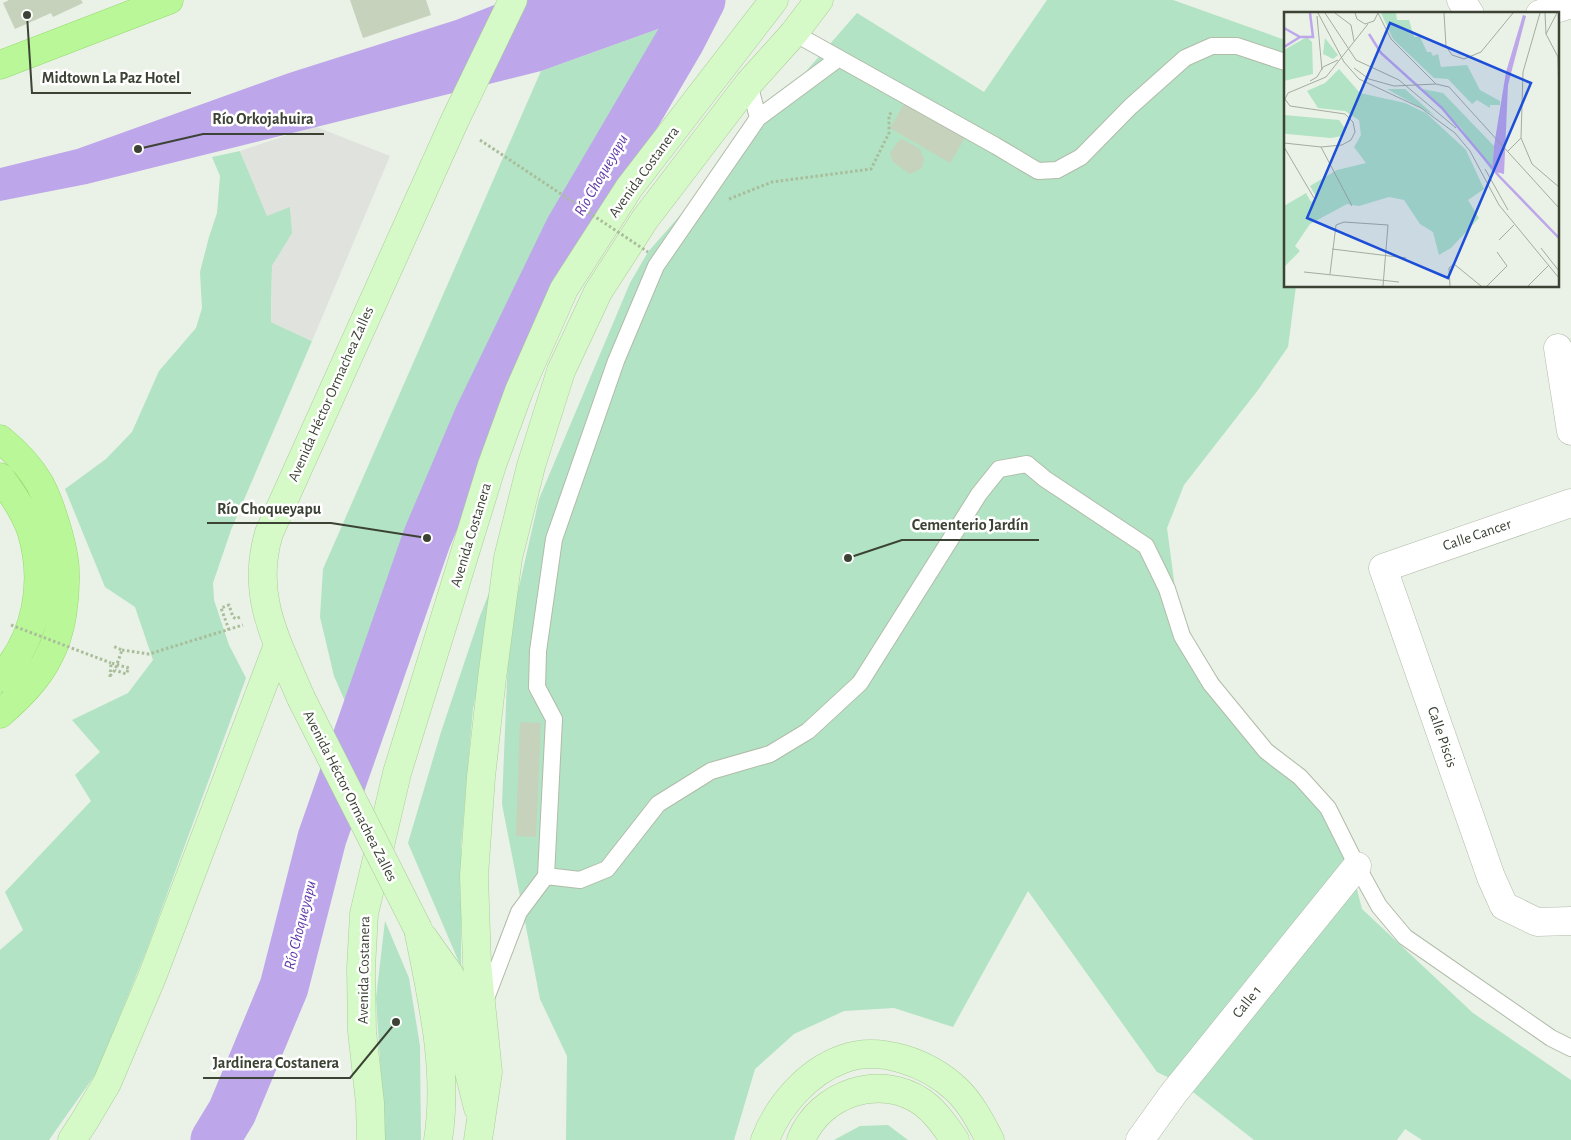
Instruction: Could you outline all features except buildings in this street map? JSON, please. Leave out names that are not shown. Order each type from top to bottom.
[{"type":"main road","points":[[0,65],[169,0]]},
{"type":"main road","name":"Avenida Héctor Ormachea Zalles","points":[[418,929],[301,698],[278,645],[266,610],[261,569],[269,533],[455,120],[513,0]]},
{"type":"main road","name":"Avenida Costanera","points":[[372,1140],[362,1032],[361,968],[364,914],[397,773],[492,465],[519,391],[564,289],[630,188],[774,0]]},
{"type":"main road","name":"Avenida Costanera","points":[[480,1130],[488,1072],[477,964],[474,876],[481,777],[508,558],[531,466],[561,371],[598,292],[645,218],[749,83],[794,34],[819,0]]},
{"type":"main road","points":[[0,439],[14,450],[40,484],[55,522],[65,570],[62,621],[49,656],[36,676],[0,714]]},
{"type":"main road","points":[[0,477],[15,496],[31,530],[38,565],[38,594],[34,621],[21,649],[0,678]]},
{"type":"main road","points":[[72,1140],[107,1083],[152,976],[278,645]]},
{"type":"main road","points":[[418,929],[450,975],[464,1030],[469,1072],[480,1130]]},
{"type":"main road","points":[[418,929],[436,1022],[440,1056],[442,1117],[438,1140]]},
{"type":"main road","points":[[765,1140],[770,1127],[785,1103],[820,1072],[843,1059],[865,1054],[887,1055],[912,1062],[937,1074],[957,1090],[975,1113],[990,1140]]},
{"type":"main road","points":[[843,1059],[855,1091]]},
{"type":"main road","points":[[801,1140],[813,1118],[839,1097],[855,1091],[876,1088],[902,1092],[922,1102],[939,1117],[955,1140]]},
{"type":"street","points":[[1461,0],[1469,12]]},
{"type":"street","points":[[1546,12],[1571,4]]},
{"type":"street","points":[[1558,348],[1571,431]]},
{"type":"street","name":"Calle Cancer","points":[[1383,568],[1571,503]]},
{"type":"street","name":"Calle Piscis","points":[[1383,568],[1491,877],[1504,906],[1537,922],[1571,922]]},
{"type":"street","name":"Calle 1","points":[[1140,1140],[1173,1094],[1357,866]]},
{"type":"lane","points":[[794,34],[1038,171],[1057,170],[1080,157],[1130,107],[1185,58],[1212,46],[1237,46],[1284,62]]},
{"type":"lane","points":[[482,1010],[519,912],[546,876],[554,719],[538,687],[538,651],[554,539],[616,361],[656,266],[758,118],[839,58]]},
{"type":"lane","points":[[749,83],[758,118]]},
{"type":"lane","points":[[546,876],[580,880],[607,868],[658,804],[711,771],[770,754],[808,731],[860,683],[980,494],[999,469],[1027,464],[1045,479],[1146,546],[1167,589],[1182,636],[1211,684],[1266,751],[1300,778],[1328,808],[1379,906],[1405,937],[1551,1038],[1571,1048]]},
{"type":"path","points":[[726,201],[772,182],[871,169],[889,133],[889,115],[903,94]]},
{"type":"path","points":[[480,140],[648,252]]},
{"type":"path","points":[[227,630],[221,608],[229,605],[233,618],[236,619]]},
{"type":"path","points":[[113,646],[122,650],[149,654],[246,624]]},
{"type":"path","points":[[11,626],[128,668],[126,674],[115,670]]},
{"type":"path","points":[[111,663],[110,677],[115,670],[122,650]]},
{"type":"green space","points":[[1047,0],[1173,0],[1284,40],[1284,288],[1296,288],[1288,347],[1258,390],[1184,485],[1167,528],[1175,588],[1193,641],[1227,691],[1269,742],[1306,775],[1340,823],[1362,909],[1473,1013],[1571,1080],[1571,1140],[1422,1140],[1405,1129],[1397,1140],[1254,1140],[1184,1085],[1157,1072],[1028,891],[953,1027],[894,1008],[844,1011],[794,1034],[755,1069],[734,1140],[566,1140],[567,1056],[540,999],[502,804],[509,631],[539,499],[630,283],[648,252],[857,13],[984,92]]},
{"type":"green space","points":[[711,10],[558,254],[512,346],[426,527],[383,647],[358,731],[334,676],[320,617],[323,569],[541,71]]},
{"type":"green space","points":[[240,151],[267,215],[290,206],[293,233],[272,266],[271,322],[312,341],[231,530],[213,583],[214,600],[229,645],[246,678],[147,949],[97,1072],[49,1140],[0,1140],[0,950],[23,930],[5,892],[91,801],[75,775],[100,752],[72,720],[128,693],[153,660],[135,607],[105,587],[65,489],[106,459],[132,432],[159,371],[196,328],[202,308],[200,272],[217,213],[220,176],[212,157]]},
{"type":"green space","points":[[502,560],[473,709],[461,847],[461,967],[408,843],[441,732],[480,616]]},
{"type":"green space","points":[[385,921],[409,978],[420,1046],[421,1140],[385,1140],[376,998]]},
{"type":"green space","points":[[888,1125],[908,1140],[834,1140],[860,1126]]},
{"type":"shaded area","points":[[507,0],[710,0],[711,10],[541,71],[87,184],[0,201],[0,168],[77,149],[289,73],[456,20]]},
{"type":"shaded area","points":[[314,126],[390,156],[312,341],[271,322],[272,266],[292,233],[290,207],[267,216],[240,151]]},
{"type":"waterway","name":"Río Choqueyapu","points":[[215,1140],[232,1112],[284,987],[322,838],[427,538],[478,418],[569,230],[681,39],[701,0]]},
{"type":"place","name":"Midtown La Paz Hotel","points":[[27,15]]},
{"type":"place","name":"Río Orkojahuira","points":[[138,149]]},
{"type":"place","name":"Río Choqueyapu","points":[[427,538]]},
{"type":"place","name":"Cementerio Jardín","points":[[848,558]]},
{"type":"place","name":"Jardinera Costanera","points":[[396,1022]]}]
